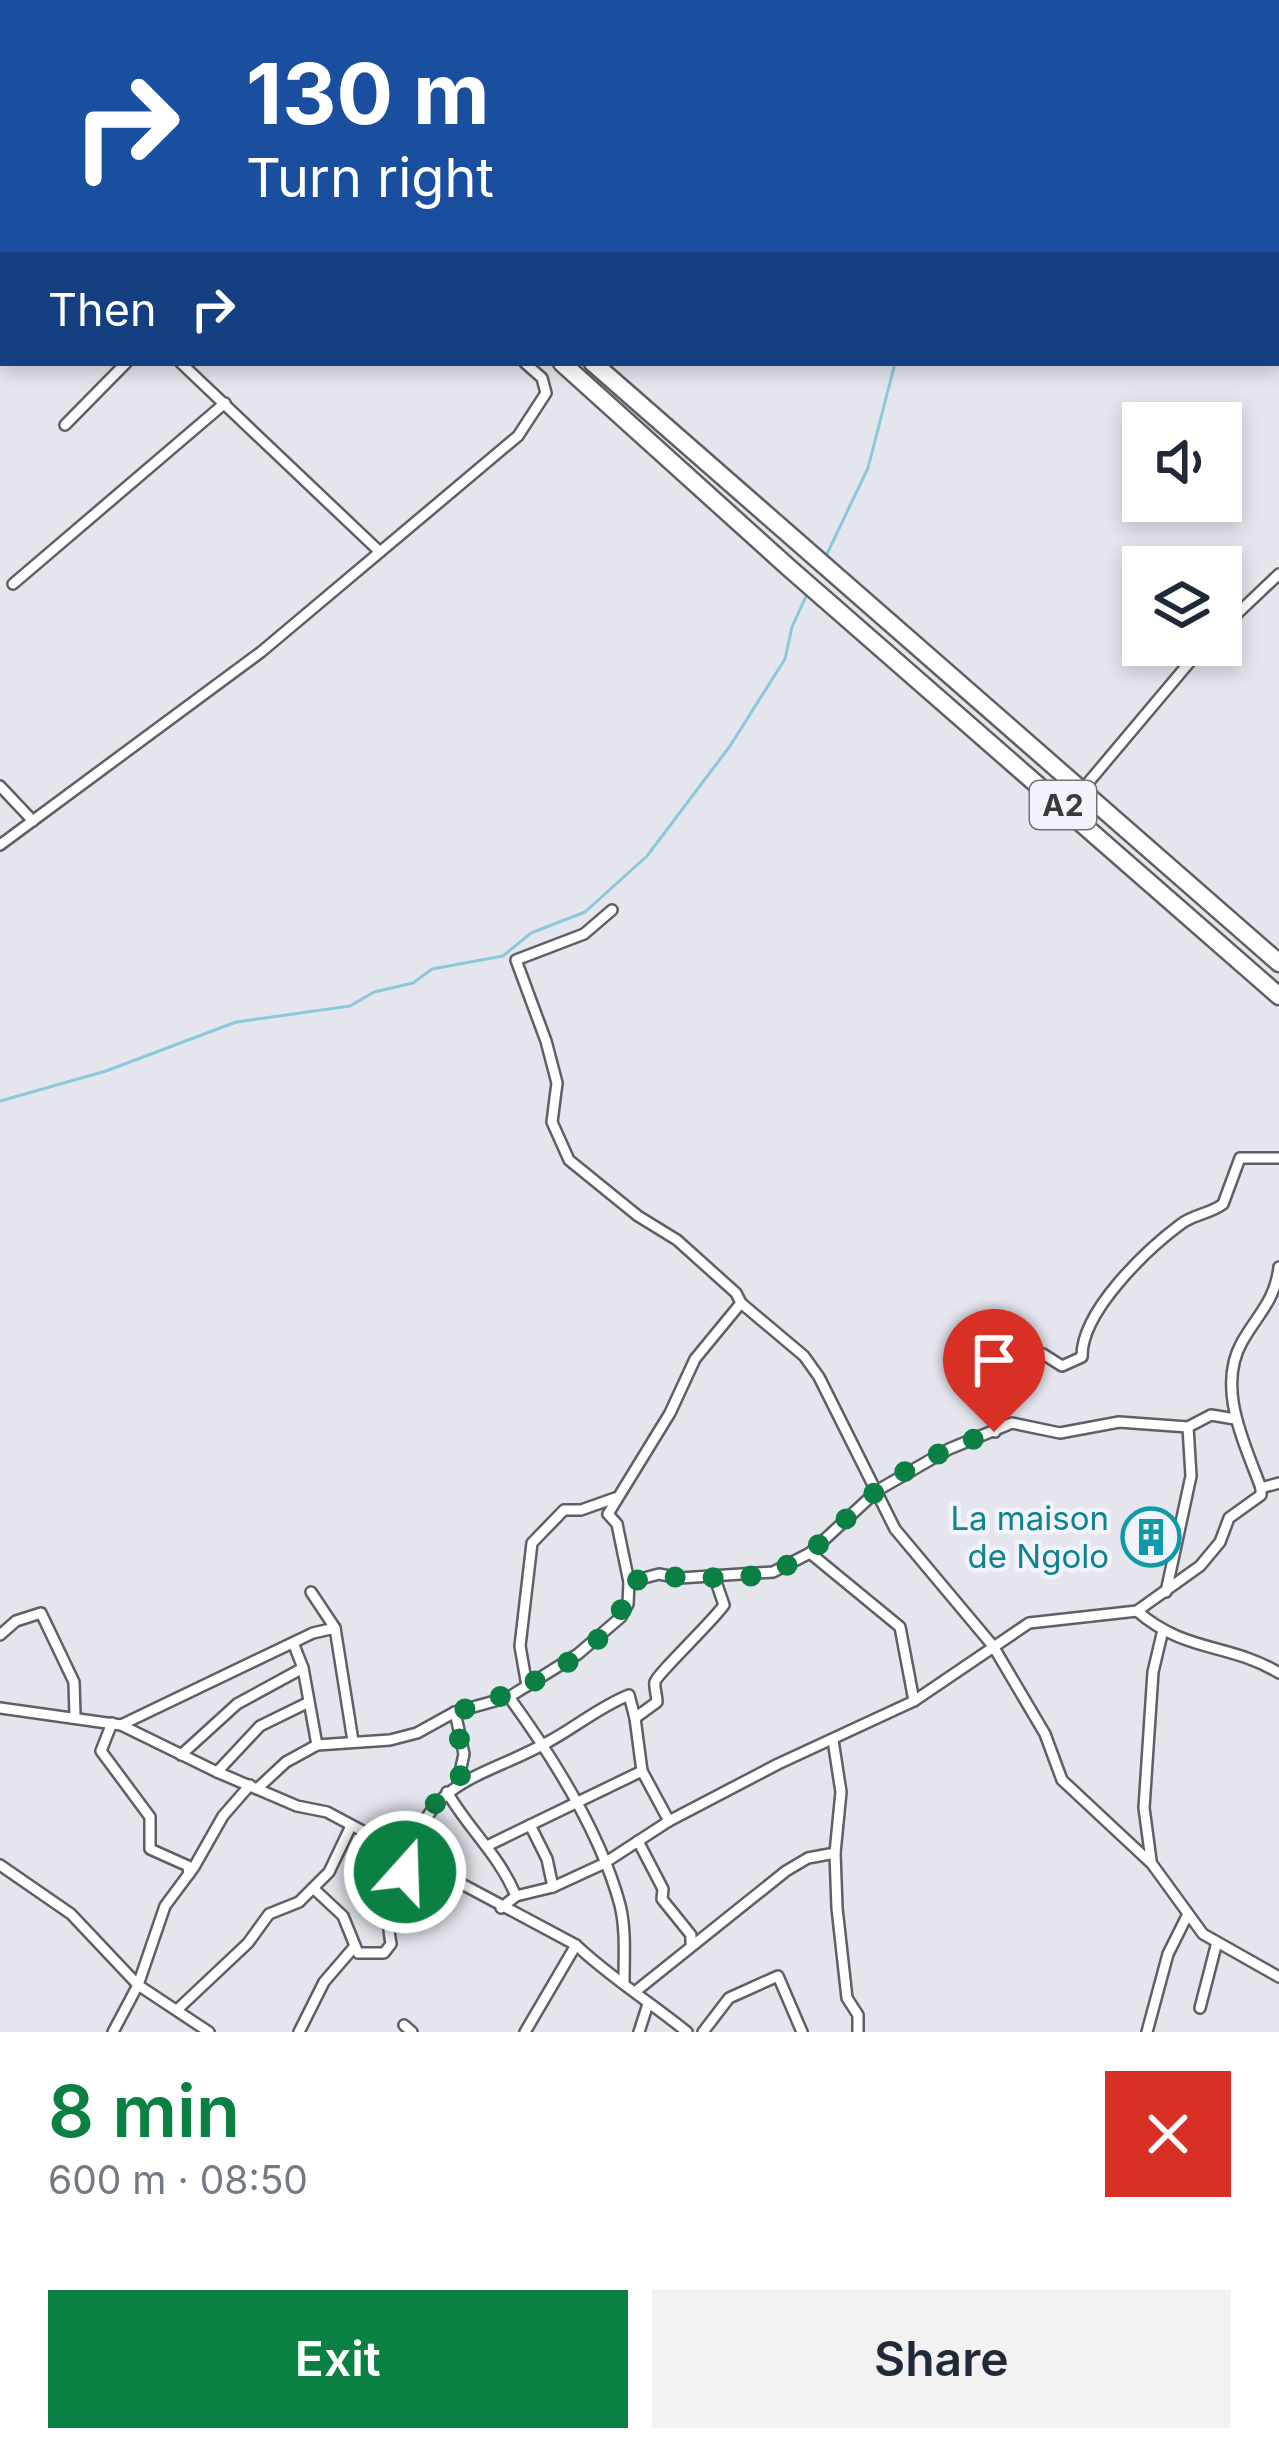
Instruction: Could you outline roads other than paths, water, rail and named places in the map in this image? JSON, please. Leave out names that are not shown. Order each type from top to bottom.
[{"type":"highway","name":"A2","points":[[565,366],[1279,996]]},
{"type":"highway","name":"A2","points":[[596,366],[1279,963]]},
{"type":"street","points":[[64,425],[123,366]]},
{"type":"street","points":[[184,366],[380,552]]},
{"type":"street","points":[[0,845],[261,652],[518,436],[546,392],[542,378],[528,366]]},
{"type":"street","points":[[13,584],[225,403]]},
{"type":"street","points":[[1242,608],[1279,574]]},
{"type":"street","points":[[1082,790],[1186,666]]},
{"type":"street","points":[[0,786],[33,821]]},
{"type":"street","points":[[612,910],[584,934],[516,960],[557,1083],[552,1122],[569,1160],[638,1216],[677,1240],[814,1369],[896,1529],[993,1646],[1045,1734],[1062,1780],[1151,1864],[1202,1934],[1279,1977]]},
{"type":"street","points":[[994,1432],[998,1400],[1010,1401],[1043,1354],[1062,1366],[1082,1358],[1104,1298],[1179,1225],[1223,1204],[1240,1158],[1279,1158]]},
{"type":"street","points":[[501,1908],[516,1896],[553,1887],[603,1864],[669,1822],[914,1701],[1029,1623],[1137,1611],[1166,1594],[1261,1495],[1235,1419],[1233,1360],[1274,1297],[1279,1267]]},
{"type":"street","points":[[113,2032],[138,1985],[159,1917],[223,1816],[254,1787],[317,1745],[403,1737],[455,1712],[509,1697],[578,1654],[621,1617],[628,1604],[629,1582],[617,1524],[608,1514],[670,1413],[702,1348],[741,1304]]},
{"type":"street","points":[[629,1582],[659,1574],[680,1578],[773,1572],[810,1553],[878,1490],[949,1449],[1012,1423],[1060,1433],[1119,1422],[1189,1427],[1211,1415],[1235,1419]]},
{"type":"street","points":[[1166,1594],[1191,1477],[1189,1427]]},
{"type":"street","points":[[1262,1488],[1279,1483]]},
{"type":"street","points":[[527,1686],[520,1646],[532,1543],[564,1510],[581,1510],[615,1498]]},
{"type":"street","points":[[810,1553],[900,1628],[914,1701]]},
{"type":"street","points":[[635,1718],[657,1702],[655,1682],[664,1669],[687,1650],[724,1605],[719,1576]]},
{"type":"street","points":[[311,1592],[335,1628],[353,1741]]},
{"type":"street","points":[[1137,1611],[1162,1634],[1261,1661],[1279,1672]]},
{"type":"street","points":[[0,1636],[16,1621],[41,1613],[74,1682],[75,1716]]},
{"type":"street","points":[[189,1874],[188,1866],[150,1849],[150,1817],[101,1751],[117,1724],[335,1628]]},
{"type":"street","points":[[1151,1864],[1144,1826],[1154,1672],[1162,1634]]},
{"type":"street","points":[[294,1645],[303,1668],[317,1745]]},
{"type":"street","points":[[181,1755],[237,1705],[303,1668]]},
{"type":"street","points":[[313,1888],[343,1916],[358,1953],[368,1956],[390,1946],[388,1903],[427,1814],[447,1792],[458,1781],[544,1745],[604,1705],[629,1695],[641,1771],[669,1822]]},
{"type":"street","points":[[509,1697],[544,1745],[603,1864],[620,1906],[624,1981]]},
{"type":"street","points":[[218,1772],[260,1726],[307,1703]]},
{"type":"street","points":[[0,1708],[117,1724],[218,1772],[327,1813],[576,1945],[602,1970],[636,1991],[647,2007],[687,2032]]},
{"type":"street","points":[[455,1712],[464,1754],[458,1781]]},
{"type":"street","points":[[833,1740],[842,1792],[835,1853],[847,1998],[858,2015],[858,2032]]},
{"type":"street","points":[[487,1846],[641,1771]]},
{"type":"street","points":[[447,1792],[503,1865],[516,1896]]},
{"type":"street","points":[[530,1826],[548,1859],[553,1887]]},
{"type":"street","points":[[179,2008],[239,1952],[269,1914],[292,1906],[332,1868],[350,1828]]},
{"type":"street","points":[[638,1840],[663,1888],[662,1900],[691,1935],[691,1945]]},
{"type":"street","points":[[636,1991],[786,1871],[808,1858],[835,1853]]},
{"type":"street","points":[[0,1865],[71,1914],[138,1985],[179,2008],[208,2032]]},
{"type":"street","points":[[1147,2032],[1168,1954],[1188,1914]]},
{"type":"street","points":[[1200,2008],[1217,1942]]},
{"type":"street","points":[[525,2032],[576,1945]]},
{"type":"street","points":[[299,2032],[324,1982],[355,1946]]},
{"type":"street","points":[[703,2032],[729,1998],[778,1976],[802,2032]]},
{"type":"street","points":[[639,2032],[647,2007]]},
{"type":"waterway","points":[[825,558],[868,468],[894,366]]},
{"type":"waterway","points":[[0,1101],[106,1071],[236,1022],[350,1006],[374,992],[413,983],[432,969],[503,956],[531,933],[585,912],[647,856],[730,746],[785,659],[792,627],[807,594]]},
{"type":"place","name":"La maison de Ngolo","points":[[1151,1537]]}]
